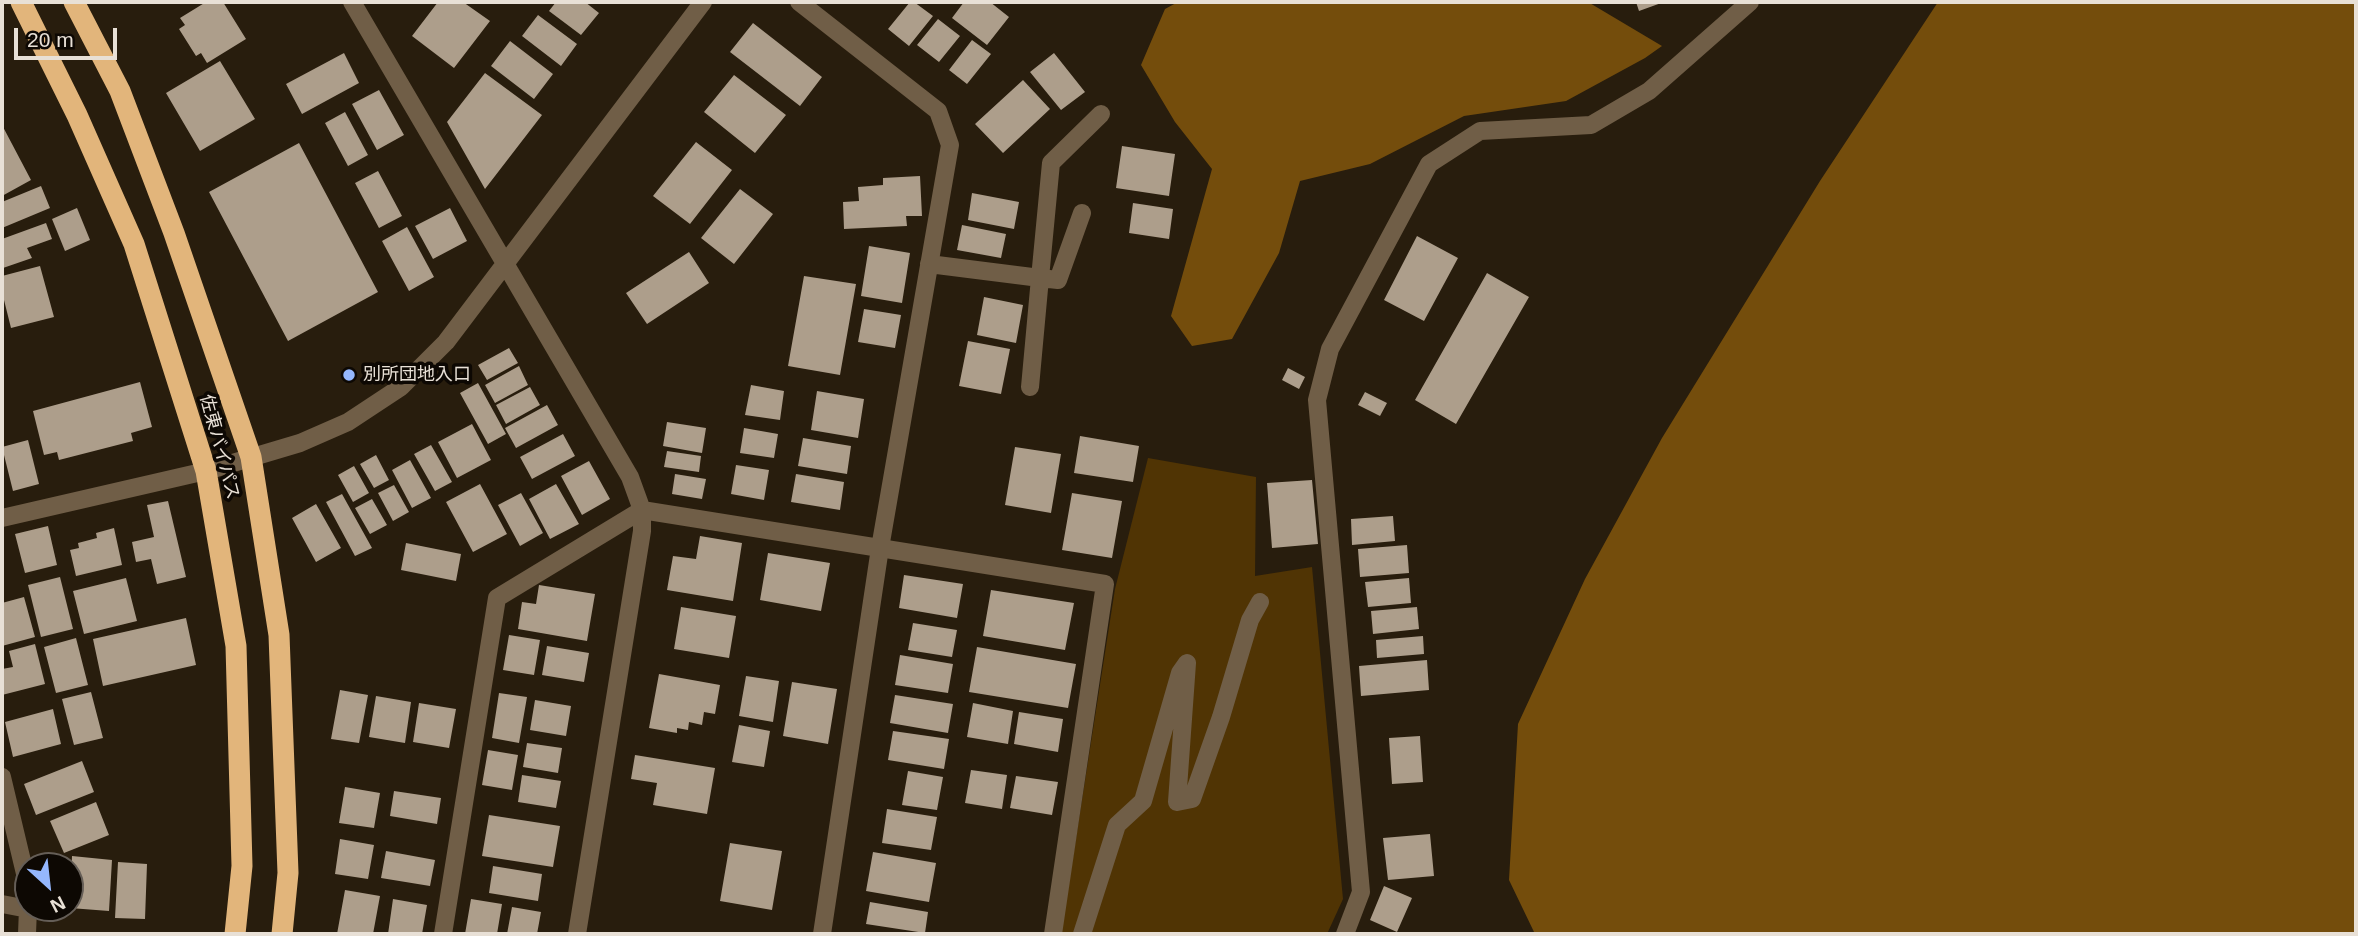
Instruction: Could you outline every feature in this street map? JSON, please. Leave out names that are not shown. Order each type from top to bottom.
[{"type":"highway","name":"佐東バイパス","points":[[21,2],[77,116],[134,244],[206,471],[236,646],[242,866],[235,934]]},
{"type":"highway","name":"佐東バイパス","points":[[74,2],[120,91],[174,233],[251,457],[279,635],[288,873],[282,934]]},
{"type":"street","points":[[352,2],[629,477],[642,510],[642,531],[577,934]]},
{"type":"street","points":[[2,518],[206,471],[300,443],[348,422],[401,387],[446,342],[703,2]]},
{"type":"street","points":[[799,2],[938,111],[950,145],[880,548],[822,934]]},
{"type":"street","points":[[1345,934],[1361,892],[1317,400],[1330,349],[1429,164],[1480,131],[1591,125],[1649,92],[1750,2]]},
{"type":"street","points":[[1030,387],[1051,163],[1101,114]]},
{"type":"street","points":[[929,264],[1058,280],[1082,214]]},
{"type":"street","points":[[443,934],[497,598],[642,510],[1105,584],[1053,934]]},
{"type":"street","points":[[1082,934],[1117,825],[1143,801],[1180,673],[1187,663],[1177,802],[1192,799],[1222,717],[1250,620],[1260,602]]},
{"type":"street","points":[[2,776],[19,852]]},
{"type":"shaded area","points":[[1178,2],[1588,2],[1662,46],[1566,101],[1464,116],[1370,164],[1300,181],[1279,253],[1232,339],[1192,346],[1171,316],[1212,169],[1175,122],[1141,65],[1165,9]]},
{"type":"shaded area","points":[[1938,2],[2356,2],[2356,934],[1535,934],[1509,880],[1518,724],[1585,579],[1662,438],[1820,181]]},
{"type":"shaded area","points":[[1148,458],[1256,477],[1255,576],[1312,567],[1343,899],[1327,934],[1061,934],[1115,589]]},
{"type":"building","points":[[206,2],[223,2],[246,39],[207,63],[201,53],[196,56],[179,29],[185,25],[180,18]]},
{"type":"building","points":[[438,2],[463,2],[490,21],[454,68],[412,36]]},
{"type":"building","points":[[556,2],[585,2],[599,13],[581,35],[549,11]]},
{"type":"building","points":[[910,2],[933,16],[909,46],[888,29]]},
{"type":"building","points":[[964,2],[990,2],[1009,17],[987,45],[952,18]]},
{"type":"building","points":[[1636,2],[1664,2],[1639,11]]},
{"type":"building","points":[[538,15],[577,44],[561,66],[522,36]]},
{"type":"building","points":[[938,19],[960,36],[939,62],[917,45]]},
{"type":"building","points":[[753,23],[822,77],[800,106],[730,52]]},
{"type":"building","points":[[972,40],[991,54],[967,84],[949,70]]},
{"type":"building","points":[[510,41],[553,74],[534,99],[491,66]]},
{"type":"building","points":[[344,53],[359,83],[302,114],[286,84]]},
{"type":"building","points":[[1054,53],[1085,92],[1061,110],[1030,72]]},
{"type":"building","points":[[220,61],[255,119],[200,151],[166,93]]},
{"type":"building","points":[[485,73],[542,115],[485,189],[447,122]]},
{"type":"building","points":[[734,75],[786,115],[755,153],[704,112]]},
{"type":"building","points":[[1023,80],[1050,109],[1003,153],[975,124]]},
{"type":"building","points":[[379,90],[404,135],[377,150],[352,104]]},
{"type":"building","points":[[345,112],[368,155],[348,166],[325,123]]},
{"type":"building","points":[[2,125],[31,180],[2,196]]},
{"type":"building","points":[[696,142],[732,170],[690,224],[653,196]]},
{"type":"building","points":[[299,143],[378,292],[288,341],[209,192]]},
{"type":"building","points":[[1122,146],[1175,154],[1169,196],[1116,188]]},
{"type":"building","points":[[378,171],[402,216],[379,228],[355,183]]},
{"type":"building","points":[[920,176],[922,216],[906,216],[907,226],[844,229],[843,202],[859,201],[858,187],[883,185],[883,178]]},
{"type":"building","points":[[41,186],[50,208],[2,228],[2,202]]},
{"type":"building","points":[[740,189],[773,214],[734,264],[701,238]]},
{"type":"building","points":[[972,193],[1019,202],[1014,229],[968,220]]},
{"type":"building","points":[[1133,203],[1173,209],[1169,239],[1129,233]]},
{"type":"building","points":[[77,208],[90,240],[65,251],[52,219]]},
{"type":"building","points":[[450,208],[467,241],[433,259],[415,226]]},
{"type":"building","points":[[46,223],[52,239],[27,248],[32,258],[3,268],[2,239]]},
{"type":"building","points":[[962,225],[1006,234],[1001,258],[957,250]]},
{"type":"building","points":[[407,227],[434,277],[409,291],[382,241]]},
{"type":"building","points":[[1417,236],[1458,258],[1424,321],[1384,300]]},
{"type":"building","points":[[869,246],[910,253],[902,303],[861,296]]},
{"type":"building","points":[[689,252],[709,283],[647,324],[626,293]]},
{"type":"building","points":[[40,266],[54,317],[11,328],[2,292],[2,276]]},
{"type":"building","points":[[1487,273],[1529,297],[1456,424],[1415,400]]},
{"type":"building","points":[[804,276],[856,284],[840,375],[788,366]]},
{"type":"building","points":[[984,297],[1023,305],[1016,343],[977,335]]},
{"type":"building","points":[[864,309],[901,315],[895,348],[858,342]]},
{"type":"building","points":[[968,341],[1010,349],[1001,394],[959,386]]},
{"type":"building","points":[[509,348],[518,363],[487,380],[478,365]]},
{"type":"building","points":[[519,366],[528,385],[495,403],[485,385]]},
{"type":"building","points":[[1288,368],[1305,377],[1299,389],[1282,380]]},
{"type":"building","points":[[140,382],[152,427],[131,433],[133,441],[59,460],[57,452],[44,455],[33,411]]},
{"type":"building","points":[[478,383],[506,434],[488,444],[460,393]]},
{"type":"building","points":[[751,385],[784,391],[780,420],[745,415]]},
{"type":"building","points":[[530,387],[540,405],[506,424],[496,405]]},
{"type":"building","points":[[817,391],[864,399],[858,438],[811,430]]},
{"type":"building","points":[[1365,392],[1387,403],[1380,416],[1358,405]]},
{"type":"building","points":[[547,405],[558,425],[516,448],[505,428]]},
{"type":"building","points":[[667,422],[706,428],[702,453],[663,446]]},
{"type":"building","points":[[472,424],[491,460],[457,478],[438,442]]},
{"type":"building","points":[[744,428],[778,434],[774,458],[740,453]]},
{"type":"building","points":[[563,434],[575,456],[532,479],[520,457]]},
{"type":"building","points":[[1080,436],[1139,446],[1133,482],[1074,473]]},
{"type":"building","points":[[803,438],[851,446],[847,474],[798,466]]},
{"type":"building","points":[[28,440],[39,484],[13,491],[2,447]]},
{"type":"building","points":[[431,445],[452,482],[435,491],[414,454]]},
{"type":"building","points":[[1015,447],[1061,454],[1051,513],[1005,505]]},
{"type":"building","points":[[667,451],[701,456],[699,472],[664,467]]},
{"type":"building","points":[[376,455],[389,480],[374,488],[360,464]]},
{"type":"building","points":[[410,460],[431,498],[412,508],[392,470]]},
{"type":"building","points":[[589,461],[610,499],[582,515],[561,476]]},
{"type":"building","points":[[736,465],[769,470],[764,500],[731,494]]},
{"type":"building","points":[[354,466],[369,493],[353,502],[338,475]]},
{"type":"building","points":[[675,474],[706,479],[702,499],[672,494]]},
{"type":"building","points":[[796,474],[844,482],[840,510],[791,502]]},
{"type":"building","points":[[1312,480],[1318,544],[1272,548],[1267,483]]},
{"type":"building","points":[[480,484],[507,534],[473,552],[446,502]]},
{"type":"building","points":[[556,484],[579,524],[550,539],[529,499]]},
{"type":"building","points":[[394,485],[409,512],[393,521],[378,493]]},
{"type":"building","points":[[521,493],[543,533],[520,546],[498,505]]},
{"type":"building","points":[[1072,493],[1122,501],[1112,558],[1062,550]]},
{"type":"building","points":[[342,494],[372,548],[355,556],[326,502]]},
{"type":"building","points":[[372,499],[387,525],[370,534],[355,508]]},
{"type":"building","points":[[168,501],[186,577],[157,584],[151,559],[136,562],[132,542],[154,537],[147,505]]},
{"type":"building","points":[[316,504],[341,548],[316,562],[292,518]]},
{"type":"building","points":[[1393,516],[1395,541],[1352,545],[1351,519]]},
{"type":"building","points":[[48,526],[57,565],[25,573],[15,534]]},
{"type":"building","points":[[114,528],[122,565],[76,576],[70,550],[79,548],[78,543],[97,538],[96,533]]},
{"type":"building","points":[[700,536],[742,543],[733,601],[667,590],[673,556],[696,559]]},
{"type":"building","points":[[406,543],[461,554],[456,581],[401,570]]},
{"type":"building","points":[[1407,545],[1409,573],[1360,577],[1358,549]]},
{"type":"building","points":[[768,553],[830,563],[821,611],[760,600]]},
{"type":"building","points":[[904,575],[963,584],[957,618],[899,608]]},
{"type":"building","points":[[60,577],[73,629],[41,637],[28,585]]},
{"type":"building","points":[[126,578],[137,621],[84,634],[73,591]]},
{"type":"building","points":[[1409,578],[1411,603],[1368,607],[1365,582]]},
{"type":"building","points":[[539,585],[595,594],[587,641],[518,629],[522,602],[536,604]]},
{"type":"building","points":[[991,590],[1074,603],[1065,650],[983,636]]},
{"type":"building","points":[[24,597],[35,637],[2,646],[2,603]]},
{"type":"building","points":[[681,607],[736,616],[729,658],[674,649]]},
{"type":"building","points":[[1417,607],[1419,629],[1373,634],[1371,611]]},
{"type":"building","points":[[186,618],[196,665],[103,686],[93,639]]},
{"type":"building","points":[[913,623],[957,630],[952,657],[908,650]]},
{"type":"building","points":[[509,635],[540,640],[534,675],[503,670]]},
{"type":"building","points":[[1423,636],[1424,654],[1377,658],[1376,640]]},
{"type":"building","points":[[76,638],[88,685],[56,693],[44,647]]},
{"type":"building","points":[[35,644],[45,684],[2,695],[2,669],[13,667],[9,651]]},
{"type":"building","points":[[547,646],[589,653],[584,682],[542,675]]},
{"type":"building","points":[[977,647],[1076,664],[1068,708],[969,692]]},
{"type":"building","points":[[900,655],[953,664],[948,693],[895,685]]},
{"type":"building","points":[[1427,660],[1429,690],[1361,696],[1359,666]]},
{"type":"building","points":[[659,674],[720,685],[715,714],[704,712],[702,725],[689,722],[688,730],[677,728],[677,733],[649,728]]},
{"type":"building","points":[[746,676],[779,681],[773,722],[739,716]]},
{"type":"building","points":[[792,682],[837,689],[828,744],[783,736]]},
{"type":"building","points":[[340,690],[368,695],[359,743],[331,739]]},
{"type":"building","points":[[91,692],[103,738],[74,745],[62,699]]},
{"type":"building","points":[[499,693],[527,697],[519,743],[492,738]]},
{"type":"building","points":[[895,695],[953,704],[948,733],[890,723]]},
{"type":"building","points":[[376,696],[411,702],[405,743],[369,737]]},
{"type":"building","points":[[535,700],[571,706],[566,736],[530,730]]},
{"type":"building","points":[[419,703],[456,709],[449,748],[413,742]]},
{"type":"building","points":[[973,703],[1013,711],[1008,744],[967,737]]},
{"type":"building","points":[[53,709],[61,744],[13,757],[5,722]]},
{"type":"building","points":[[1019,712],[1063,719],[1058,752],[1014,744]]},
{"type":"building","points":[[739,725],[770,731],[764,767],[732,762]]},
{"type":"building","points":[[893,731],[949,739],[944,769],[888,760]]},
{"type":"building","points":[[1420,736],[1423,782],[1392,784],[1389,738]]},
{"type":"building","points":[[527,743],[562,748],[558,773],[523,767]]},
{"type":"building","points":[[488,750],[518,755],[512,790],[482,785]]},
{"type":"building","points":[[635,755],[715,768],[707,814],[653,805],[657,783],[631,779]]},
{"type":"building","points":[[82,761],[94,792],[36,815],[24,784]]},
{"type":"building","points":[[971,770],[1007,775],[1002,809],[965,803]]},
{"type":"building","points":[[908,771],[943,777],[937,810],[902,805]]},
{"type":"building","points":[[522,775],[561,781],[556,808],[518,802]]},
{"type":"building","points":[[1016,776],[1058,782],[1052,815],[1010,808]]},
{"type":"building","points":[[345,787],[380,793],[374,828],[339,823]]},
{"type":"building","points":[[394,791],[441,798],[437,824],[390,816]]},
{"type":"building","points":[[96,802],[109,835],[64,852],[50,821]]},
{"type":"building","points":[[887,809],[937,817],[931,850],[882,843]]},
{"type":"building","points":[[489,815],[560,826],[553,867],[482,856]]},
{"type":"building","points":[[1430,834],[1434,876],[1388,880],[1383,838]]},
{"type":"building","points":[[340,839],[374,845],[368,879],[335,874]]},
{"type":"building","points":[[730,843],[782,851],[772,910],[720,901]]},
{"type":"building","points":[[386,851],[435,860],[430,886],[381,878]]},
{"type":"building","points":[[873,852],[936,863],[929,902],[866,891]]},
{"type":"building","points":[[84,857],[112,860],[109,911],[84,909]]},
{"type":"building","points":[[118,862],[147,864],[145,919],[115,918]]},
{"type":"building","points":[[493,866],[542,874],[538,901],[489,893]]},
{"type":"building","points":[[1384,886],[1412,898],[1397,932],[1370,920]]},
{"type":"building","points":[[345,890],[380,896],[373,934],[337,934]]},
{"type":"building","points":[[393,899],[427,905],[422,934],[388,934]]},
{"type":"building","points":[[471,899],[502,904],[497,934],[465,934]]},
{"type":"building","points":[[870,902],[928,912],[925,933],[866,924]]},
{"type":"building","points":[[512,907],[541,912],[537,934],[507,934]]},
{"type":"place","name":"別所団地入口","points":[[349,375]]}]
